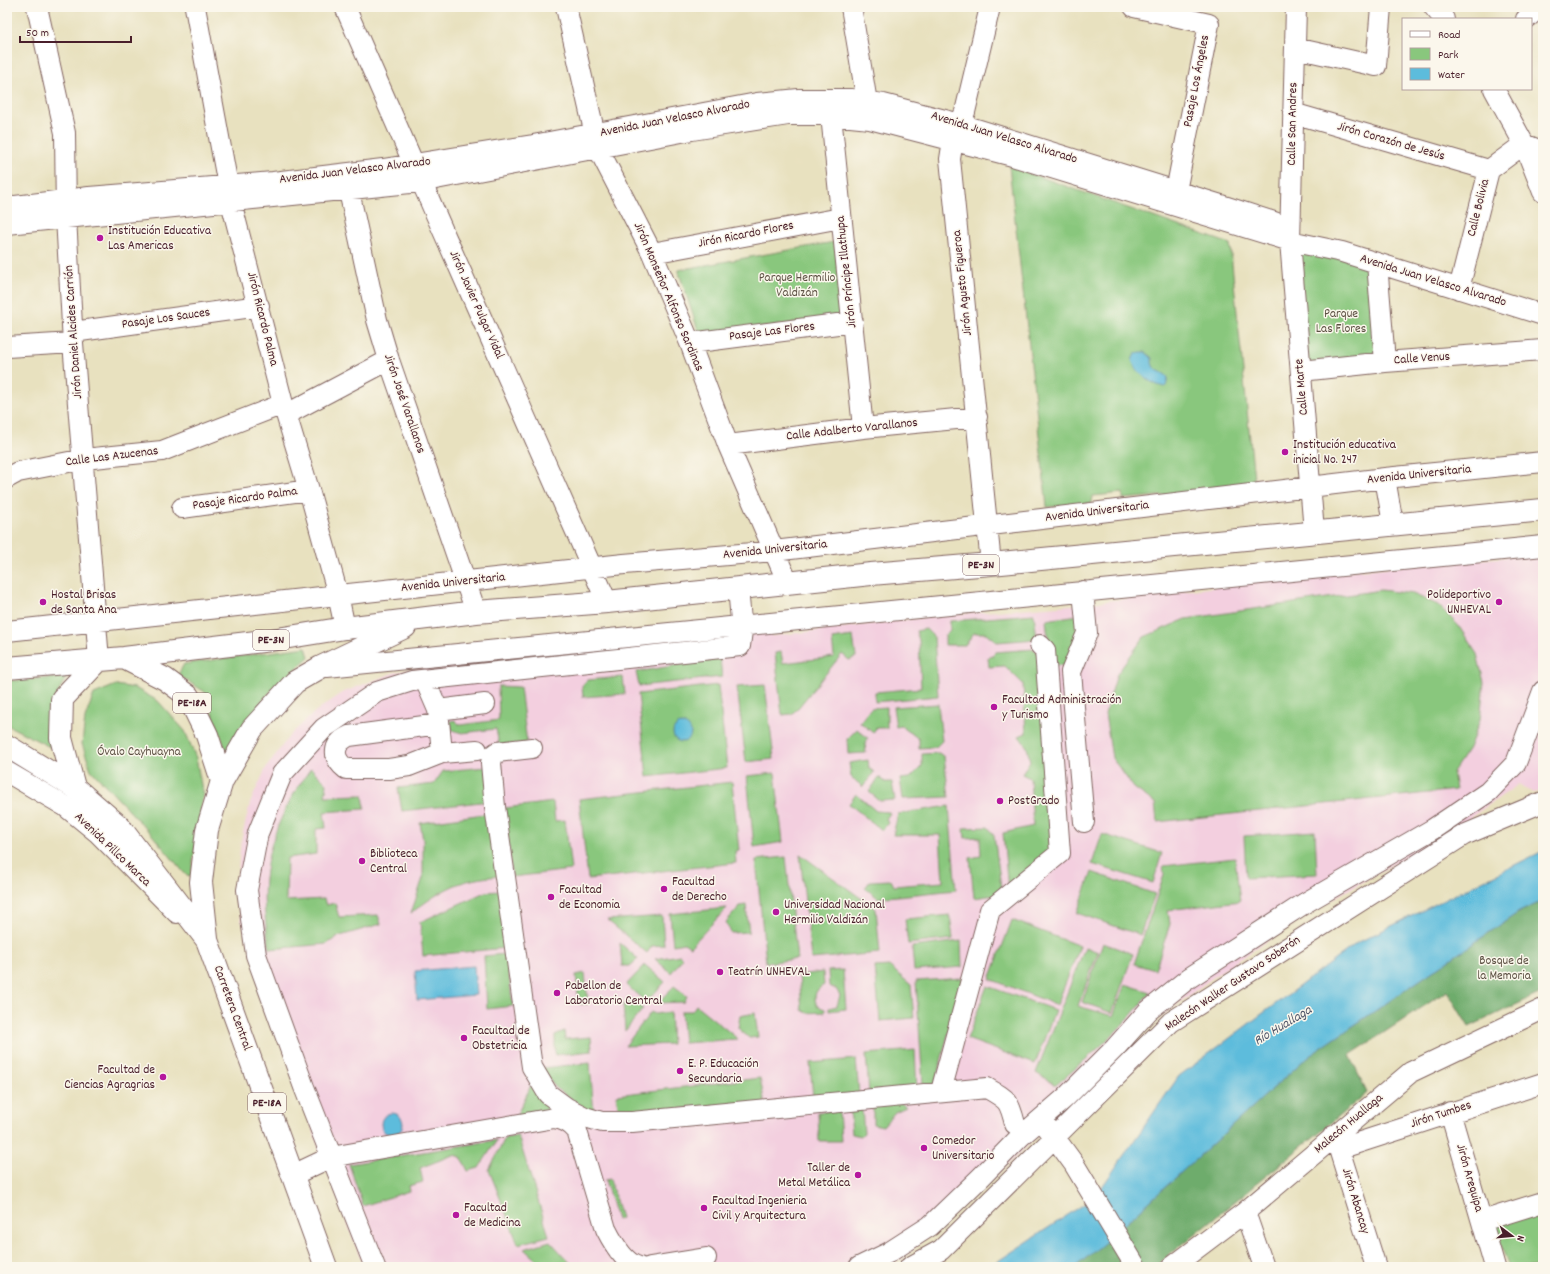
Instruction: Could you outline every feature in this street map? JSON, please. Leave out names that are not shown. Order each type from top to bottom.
[{"type":"highway","name":"PE-3N","points":[[7,668],[124,658],[271,640],[345,628],[476,612],[607,602],[871,574],[991,564],[1543,510]]},
{"type":"highway","points":[[222,781],[252,729],[295,682],[320,667],[419,620]]},
{"type":"highway","name":"PE-18A","points":[[124,658],[165,680],[188,696],[207,735],[222,781],[207,830],[201,882],[207,940]]},
{"type":"highway","points":[[74,788],[61,738],[62,699],[99,660]]},
{"type":"highway","name":"Carretera Central","points":[[7,746],[74,788],[120,826],[207,940],[326,1267]]},
{"type":"street","name":"Jirón Daniel Alcides Carrión","points":[[37,7],[64,133],[66,209],[73,337],[99,660]]},
{"type":"street","name":"Jirón Ricardo Palma","points":[[195,7],[230,194],[285,409],[338,595],[345,628]]},
{"type":"street","name":"Jirón Javier Pulgar Vidal","points":[[345,7],[607,602]]},
{"type":"street","name":"Jirón Monseñor Alfonso Sardinas","points":[[566,7],[597,140],[652,253],[690,342],[728,445],[788,583]]},
{"type":"street","points":[[852,7],[868,110]]},
{"type":"street","name":"Jirón Agusto Figueroa","points":[[990,7],[965,112],[956,132],[950,159],[991,564]]},
{"type":"street","name":"Pasaje Los Ángeles","points":[[1134,7],[1208,24],[1176,190]]},
{"type":"street","name":"Calle San Andres","points":[[1291,236],[1296,7]]},
{"type":"street","points":[[1295,48],[1376,66],[1381,7]]},
{"type":"street","points":[[1434,7],[1443,18]]},
{"type":"street","points":[[1527,18],[1540,7]]},
{"type":"street","points":[[1495,90],[1524,144],[1543,192]]},
{"type":"street","name":"Avenida Juan Velasco Alvarado","points":[[7,207],[66,209],[230,194],[349,191],[417,173],[597,140],[757,103],[799,99],[851,99],[868,110],[1176,190],[1274,222],[1291,236]]},
{"type":"street","name":"Avenida Juan Velasco Alvarado","points":[[597,140],[788,115],[832,115],[868,110]]},
{"type":"street","name":"Jirón Corazón de Jesús","points":[[1294,113],[1489,170]]},
{"type":"street","name":"Jirón Príncipe Illathupa","points":[[832,115],[863,428]]},
{"type":"street","name":"Avenida Juan Velasco Alvarado","points":[[956,132],[1543,315]]},
{"type":"street","points":[[1524,144],[1543,152]]},
{"type":"street","name":"Calle Bolivia","points":[[1459,289],[1489,170],[1524,144]]},
{"type":"street","name":"Avenida Juan Velasco Alvarado","points":[[230,194],[359,172],[417,173]]},
{"type":"street","name":"Jirón José Varallanos","points":[[349,191],[377,320],[389,360],[476,612]]},
{"type":"street","name":"Avenida Juan Velasco Alvarado","points":[[7,224],[66,209]]},
{"type":"street","name":"Jirón Ricardo Flores","points":[[652,253],[841,218]]},
{"type":"street","name":"Calle Marte","points":[[1291,236],[1314,532]]},
{"type":"street","points":[[1377,263],[1385,362]]},
{"type":"street","name":"Pasaje Los Sauces","points":[[7,347],[259,306]]},
{"type":"street","name":"Pasaje Las Flores","points":[[690,342],[853,322]]},
{"type":"street","name":"Calle Venus","points":[[1301,371],[1385,362],[1543,350]]},
{"type":"street","name":"Calle Las Azucenas","points":[[7,478],[18,472],[84,459],[162,451],[285,409],[389,360]]},
{"type":"street","name":"Calle Adalberto Varallanos","points":[[728,445],[863,428],[977,417]]},
{"type":"street","name":"Avenida Universitaria","points":[[7,631],[96,620],[465,581],[774,551],[1385,478],[1543,462]]},
{"type":"street","points":[[1385,478],[1393,524]]},
{"type":"street","name":"Pasaje Ricardo Palma","points":[[182,508],[309,490]]},
{"type":"street","points":[[320,667],[741,624],[1543,546]]},
{"type":"street","points":[[375,1267],[304,1087],[256,955],[247,890],[258,833],[282,774],[324,728],[377,692],[412,681],[740,646],[741,624],[738,588]]},
{"type":"street","points":[[1083,591],[1087,633],[1071,672],[1084,822]]},
{"type":"street","points":[[941,1091],[990,910],[1060,853],[1045,650],[1040,645]]},
{"type":"street","points":[[425,680],[439,717],[442,752]]},
{"type":"street","points":[[859,1267],[888,1253],[930,1226],[1020,1137],[1065,1098],[1115,1048],[1148,1012],[1189,978],[1305,903],[1433,829],[1488,792],[1516,763],[1543,691]]},
{"type":"street","points":[[477,750],[442,752],[408,766],[389,769],[353,770],[346,769],[340,764],[336,753],[337,746],[342,739],[349,736],[439,717],[485,704]]},
{"type":"street","points":[[532,748],[497,752],[493,755],[491,763],[494,807],[532,1067],[548,1094],[567,1108],[585,1117],[602,1122],[617,1122],[941,1091],[988,1088],[1006,1100],[1010,1106],[1015,1124]]},
{"type":"street","name":"Avenida Pillco Marca","points":[[7,772],[65,806],[98,833],[172,909],[207,940]]},
{"type":"street","name":"Malecón Walker Gustavo Soberón","points":[[910,1267],[941,1250],[1049,1131],[1171,1022],[1464,835],[1543,802]]},
{"type":"street","name":"Malecón Huallaga","points":[[1172,1267],[1336,1142],[1411,1072],[1543,1009]]},
{"type":"street","name":"Jirón Tumbes","points":[[1336,1142],[1450,1112],[1543,1084]]},
{"type":"street","name":"Jirón Arequipa","points":[[1450,1112],[1495,1267]]},
{"type":"street","points":[[293,1175],[331,1156],[554,1118],[561,1119],[574,1126],[577,1131],[606,1229],[610,1237],[624,1256],[639,1267]]},
{"type":"street","points":[[1049,1131],[1074,1164],[1134,1263]]},
{"type":"street","name":"Jirón Abancay","points":[[1336,1142],[1376,1267]]},
{"type":"street","points":[[1482,1221],[1543,1202]]},
{"type":"street","points":[[1246,1212],[1264,1267]]},
{"type":"street","points":[[650,1267],[706,1258]]},
{"type":"shaded area","name":"Universidad Nacional Hermilio Valdizán","points":[[1543,554],[1543,790],[1534,793],[1523,788],[1519,784],[1451,831],[1322,905],[1219,973],[1151,1024],[1058,1118],[1051,1116],[1040,1134],[987,1184],[903,1258],[886,1267],[364,1267],[323,1160],[241,919],[237,879],[241,841],[250,803],[266,768],[290,735],[316,711],[344,692],[393,673],[410,669],[766,633],[772,636],[946,615],[1084,604],[1323,573]]},
{"type":"green space","points":[[1009,166],[1230,244],[1255,488],[1123,499],[1123,493],[1093,496],[1092,503],[1047,507]]},
{"type":"green space","name":"Parque Las Flores","points":[[1297,241],[1373,268],[1382,356],[1308,366]]},
{"type":"green space","name":"Parque Hermilio Valdizán","points":[[834,242],[847,316],[700,336],[678,270]]},
{"type":"green space","points":[[1381,590],[1413,594],[1438,605],[1458,625],[1477,654],[1484,682],[1480,720],[1469,748],[1453,772],[1456,790],[1157,822],[1155,803],[1134,788],[1112,758],[1105,714],[1117,674],[1144,637],[1186,619]]},
{"type":"green space","points":[[1034,614],[1037,639],[997,642],[986,633],[974,633],[965,645],[945,645],[945,635],[950,630],[950,621]]},
{"type":"green space","points":[[1078,615],[1079,636],[1067,665],[1051,666],[1046,620]]},
{"type":"green space","points":[[926,629],[934,637],[938,696],[875,702],[875,692],[921,688],[919,640],[916,631]]},
{"type":"green space","points":[[853,636],[856,657],[849,660],[842,654],[798,708],[792,714],[782,715],[775,653],[781,652],[783,663],[834,657],[832,639]]},
{"type":"green space","points":[[306,647],[309,657],[269,693],[226,751],[205,692],[178,675],[184,664]]},
{"type":"green space","points":[[1034,649],[1040,654],[1057,851],[1008,890],[1003,833],[1033,826],[1030,778],[1022,774],[1030,762],[1027,747],[1019,736],[1026,733],[1023,684],[1005,666],[989,667],[988,658],[995,652]]},
{"type":"green space","points":[[720,658],[722,677],[639,686],[636,672]]},
{"type":"green space","points":[[66,677],[51,707],[50,747],[7,725],[7,681]]},
{"type":"green space","points":[[623,677],[625,694],[583,697],[582,686],[587,680]]},
{"type":"green space","name":"Óvalo Cayhuayna","points":[[116,685],[135,688],[158,701],[185,731],[196,758],[203,795],[191,876],[186,875],[153,836],[91,770],[82,744],[85,718],[94,694]]},
{"type":"green space","points":[[718,685],[727,768],[647,777],[638,694]]},
{"type":"green space","points":[[765,685],[774,759],[746,762],[737,687]]},
{"type":"green space","points":[[498,686],[520,687],[527,743],[499,745],[496,729],[462,733],[452,730],[450,721],[455,720],[460,725],[499,720]]},
{"type":"green space","points":[[938,704],[942,741],[936,747],[919,748],[919,739],[901,726],[896,727],[893,707]]},
{"type":"green space","points":[[887,707],[887,728],[876,728],[873,733],[860,722],[871,708]]},
{"type":"green space","points":[[857,729],[868,738],[865,744],[866,753],[848,754],[847,739]]},
{"type":"green space","points":[[939,753],[944,757],[949,797],[903,799],[900,779],[910,778],[922,766],[922,754]]},
{"type":"green space","points":[[868,760],[869,768],[874,772],[863,787],[851,777],[849,763]]},
{"type":"green space","points":[[486,767],[490,801],[402,811],[398,788],[434,784],[443,771]]},
{"type":"green space","points":[[311,768],[327,784],[325,796],[363,795],[365,809],[324,812],[326,828],[316,829],[316,854],[287,858],[286,901],[324,899],[326,905],[335,903],[339,917],[378,915],[381,924],[337,937],[327,944],[270,949],[264,899],[265,876],[269,854],[285,811]]},
{"type":"green space","points":[[775,773],[783,842],[754,847],[747,776]]},
{"type":"green space","points":[[879,777],[885,782],[892,782],[895,800],[880,801],[869,792]]},
{"type":"green space","points":[[732,782],[739,850],[735,851],[736,863],[588,879],[579,799]]},
{"type":"green space","points":[[856,794],[876,811],[890,813],[886,819],[888,823],[882,830],[849,804]]},
{"type":"green space","points":[[553,802],[555,821],[565,820],[571,870],[512,877],[505,808]]},
{"type":"green space","points":[[949,806],[956,890],[878,898],[865,888],[870,881],[891,880],[894,886],[943,882],[940,835],[893,835],[898,814]]},
{"type":"green space","points":[[491,813],[501,876],[486,877],[463,882],[453,886],[433,897],[411,913],[423,878],[423,840],[420,823]]},
{"type":"green space","points":[[988,827],[994,835],[1002,894],[974,898],[970,858],[981,856],[980,837],[965,838],[964,828]]},
{"type":"green space","points":[[1315,831],[1317,874],[1246,878],[1244,836]]},
{"type":"green space","points":[[1102,834],[1162,853],[1153,883],[1092,864]]},
{"type":"green space","points":[[800,854],[876,909],[880,953],[811,959]]},
{"type":"green space","points":[[786,857],[797,959],[766,963],[756,860]]},
{"type":"green space","points":[[1235,858],[1240,901],[1168,910],[1170,924],[1155,970],[1134,964],[1164,875],[1163,866]]},
{"type":"green space","points":[[1092,872],[1155,894],[1140,935],[1077,913]]},
{"type":"green space","points":[[500,891],[506,948],[423,956],[420,922],[485,892]]},
{"type":"green space","name":"Bosque de la Memoria","points":[[1543,901],[1543,992],[1469,1027],[1447,991],[1350,1055],[1367,1093],[1155,1267],[1075,1267],[1102,1245],[1305,1059],[1519,912]]},
{"type":"green space","points":[[746,905],[749,932],[731,933],[726,922],[740,906]]},
{"type":"green space","points":[[727,908],[690,947],[684,943],[673,945],[670,914]]},
{"type":"green space","points":[[950,915],[953,939],[908,944],[905,919]]},
{"type":"green space","points":[[662,916],[664,945],[652,946],[647,953],[607,920]]},
{"type":"green space","points":[[1012,920],[1080,946],[1057,1005],[990,979]]},
{"type":"green space","points":[[961,941],[962,967],[914,971],[912,947]]},
{"type":"green space","points":[[620,943],[638,959],[630,966],[622,966]]},
{"type":"green space","points":[[1103,943],[1133,954],[1112,1013],[1082,1002]]},
{"type":"green space","points":[[1085,947],[1098,952],[1078,1006],[1113,1016],[1125,984],[1150,992],[1118,1030],[1056,1085],[1036,1073]]},
{"type":"green space","points":[[506,954],[513,1006],[487,1009],[484,956]]},
{"type":"green space","points":[[680,955],[682,959],[671,973],[655,959]]},
{"type":"green space","points":[[645,965],[665,982],[646,1002],[626,985]]},
{"type":"green space","points":[[889,966],[911,985],[914,1018],[880,1021],[875,967]]},
{"type":"green space","points":[[843,970],[846,1009],[829,1011],[829,1008],[837,1006],[840,995],[836,989],[829,986],[828,971]]},
{"type":"green space","points":[[823,972],[824,985],[817,991],[815,999],[817,1006],[825,1009],[825,1012],[807,1013],[802,1010],[799,975]]},
{"type":"green space","points":[[585,973],[588,1004],[579,1004],[576,975]]},
{"type":"green space","points":[[963,978],[935,1084],[923,1086],[916,981]]},
{"type":"green space","points":[[674,986],[687,996],[684,1002],[657,1003]]},
{"type":"green space","points":[[987,986],[1055,1010],[1035,1064],[967,1039]]},
{"type":"green space","points":[[635,1002],[643,1009],[625,1031],[623,1004]]},
{"type":"green space","points":[[696,1005],[738,1039],[684,1043],[681,1011],[692,1011]]},
{"type":"green space","points":[[651,1012],[655,1014],[670,1012],[672,1044],[625,1046]]},
{"type":"green space","points":[[755,1013],[758,1037],[749,1038],[738,1028],[740,1016]]},
{"type":"green space","points":[[564,1031],[565,1039],[591,1037],[592,1051],[555,1055],[555,1035]]},
{"type":"green space","points":[[915,1050],[917,1090],[869,1093],[866,1054]]},
{"type":"green space","points":[[856,1059],[859,1095],[813,1098],[810,1063]]},
{"type":"green space","points":[[590,1063],[594,1115],[555,1087],[541,1068]]},
{"type":"green space","points":[[760,1078],[765,1104],[619,1112],[616,1095]]},
{"type":"green space","points":[[532,1083],[554,1107],[553,1113],[516,1117]]},
{"type":"green space","points":[[900,1102],[906,1107],[895,1112],[883,1126],[873,1124],[873,1105]]},
{"type":"green space","points":[[850,1109],[862,1109],[864,1133],[861,1136],[852,1134]]},
{"type":"green space","points":[[839,1110],[841,1141],[819,1141],[818,1112]]},
{"type":"green space","points":[[518,1136],[549,1236],[518,1244],[489,1170],[505,1138]]},
{"type":"green space","points":[[497,1140],[479,1168],[468,1171],[461,1157],[453,1155],[420,1168],[423,1182],[408,1186],[409,1191],[363,1206],[349,1164]]},
{"type":"green space","points":[[610,1179],[621,1218],[617,1220],[605,1180]]},
{"type":"green space","points":[[1543,1207],[1543,1267],[1509,1267],[1493,1222]]},
{"type":"green space","points":[[550,1241],[574,1267],[544,1267],[524,1249]]},
{"type":"water","points":[[1145,352],[1152,358],[1153,366],[1168,377],[1166,387],[1155,384],[1145,378],[1134,365],[1132,360],[1135,354]]},
{"type":"water","points":[[682,724],[688,727],[691,733],[688,739],[682,742],[676,739],[673,733],[676,727]]},
{"type":"water","name":"Río Huallaga","points":[[1543,851],[1543,901],[1519,912],[1305,1059],[1102,1245],[1075,1267],[989,1267],[1095,1197],[1179,1076],[1357,943]]},
{"type":"water","points":[[474,966],[476,995],[417,1000],[415,971]]},
{"type":"water","points":[[392,1113],[400,1116],[403,1124],[400,1132],[392,1135],[384,1132],[381,1124],[384,1116]]},
{"type":"place","name":"Institución Educativa Las Americas","points":[[100,238]]},
{"type":"place","name":"Institución educativa inicial No. 247","points":[[1285,452]]},
{"type":"place","name":"Hostal Brisas de Santa Ana","points":[[43,602]]},
{"type":"place","name":"Polideportivo UNHEVAL","points":[[1499,602]]},
{"type":"place","name":"Facultad Administración y Turismo","points":[[994,707]]},
{"type":"place","name":"PostGrado","points":[[1000,801]]},
{"type":"place","name":"Biblioteca Central","points":[[362,861]]},
{"type":"place","name":"Facultad de Derecho","points":[[664,889]]},
{"type":"place","name":"Facultad de Economia","points":[[551,897]]},
{"type":"place","name":"Universidad Nacional Hermilio Valdizán","points":[[776,912]]},
{"type":"place","name":"Teatrín UNHEVAL","points":[[720,972]]},
{"type":"place","name":"Pabellon de Laboratorio Central","points":[[557,993]]},
{"type":"place","name":"Facultad de Obstetricia","points":[[464,1038]]},
{"type":"place","name":"E. P. Educación Secundaria","points":[[680,1071]]},
{"type":"place","name":"Facultad de Ciencias Agragrias","points":[[163,1077]]},
{"type":"place","name":"Comedor Universitario","points":[[924,1148]]},
{"type":"place","name":"Taller de Metal Metálica","points":[[858,1175]]},
{"type":"place","name":"Facultad Ingenieria Civil y Arquitectura","points":[[704,1208]]},
{"type":"place","name":"Facultad de Medicina","points":[[456,1215]]}]
